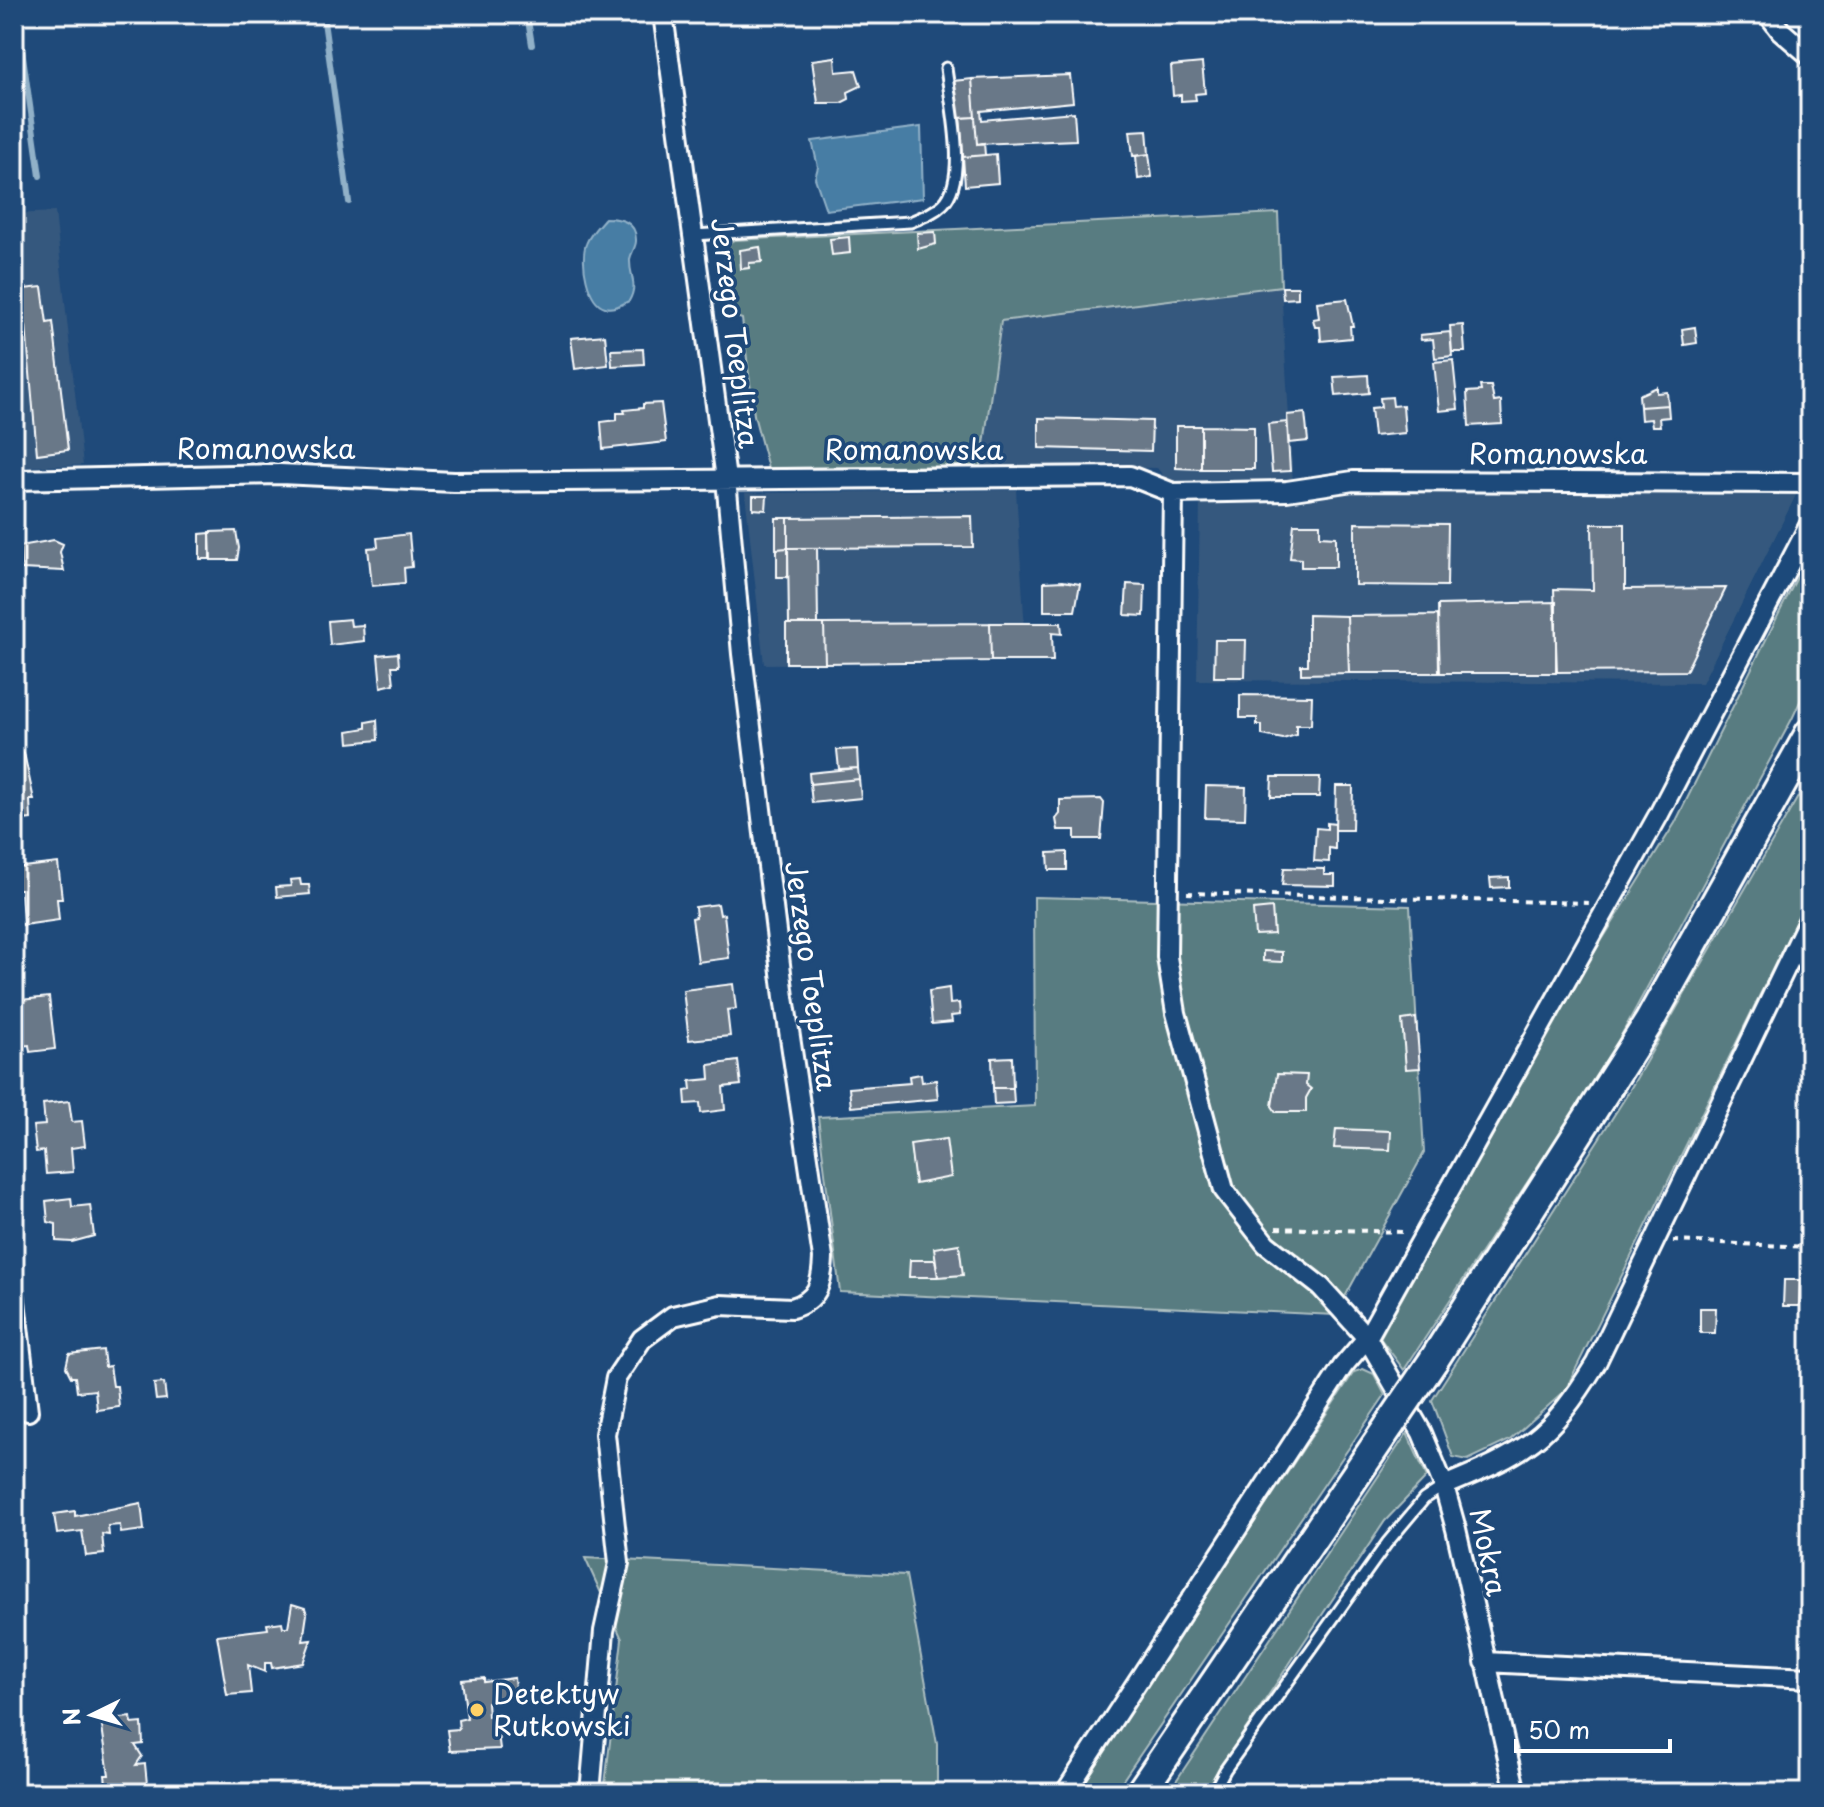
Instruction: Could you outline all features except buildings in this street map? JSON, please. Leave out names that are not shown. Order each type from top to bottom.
[{"type":"main road","points":[[1140,1793],[1433,1361],[1649,1022],[1810,733]]},
{"type":"street","name":"Jerzego Toeplitza","points":[[590,1793],[604,1631],[619,1563],[606,1456],[607,1412],[616,1378],[642,1339],[673,1316],[720,1305],[792,1308],[815,1296],[822,1275],[822,1247],[765,849],[726,479],[663,14]]},
{"type":"street","points":[[1768,14],[1781,31],[1810,56]]},
{"type":"street","name":"Romanowska","points":[[14,480],[280,474],[454,482],[1130,476],[1173,493],[1287,491],[1353,481],[1810,483]]},
{"type":"street","name":"Mokra","points":[[1173,493],[1167,957],[1176,1013],[1224,1190],[1266,1244],[1321,1287],[1367,1338],[1400,1391],[1444,1486],[1516,1793]]},
{"type":"street","points":[[1065,1793],[1343,1366],[1367,1338],[1658,816],[1810,524]]},
{"type":"street","points":[[1444,1486],[1523,1449],[1558,1421],[1596,1363],[1810,917]]},
{"type":"street","points":[[14,1293],[28,1411]]},
{"type":"street","points":[[1485,1662],[1810,1678]]},
{"type":"lane","points":[[694,235],[910,222],[929,215],[944,204],[958,174],[946,68]]},
{"type":"lane","points":[[1213,1793],[1225,1770],[1387,1543],[1424,1499],[1444,1486]]},
{"type":"path","points":[[1168,893],[1608,904]]},
{"type":"path","points":[[1254,1227],[1426,1233]]},
{"type":"path","points":[[1654,1240],[1810,1247]]},
{"type":"shaded area","points":[[921,127],[923,198],[826,210],[815,178],[818,167],[812,141]]},
{"type":"shaded area","points":[[55,212],[83,465],[14,467],[14,214]]},
{"type":"shaded area","points":[[605,218],[621,220],[630,225],[636,234],[630,259],[632,295],[629,301],[611,308],[599,304],[589,289],[584,260],[587,241]]},
{"type":"shaded area","points":[[1281,286],[1293,483],[1184,486],[1169,483],[1157,468],[981,466],[1001,321]]},
{"type":"shaded area","points":[[1016,490],[1027,662],[764,664],[745,493]]},
{"type":"shaded area","points":[[1798,491],[1702,683],[1197,680],[1200,501],[1321,493]]},
{"type":"green space","points":[[1278,213],[1281,286],[1001,321],[981,466],[768,468],[754,415],[742,319],[731,315],[724,246],[734,240]]},
{"type":"green space","points":[[1810,551],[1810,680],[1792,719],[1609,1058],[1404,1370],[1380,1338],[1587,964],[1675,823]]},
{"type":"green space","points":[[1810,776],[1810,893],[1565,1391],[1510,1440],[1468,1460],[1453,1457],[1432,1400],[1625,1098]]},
{"type":"green space","points":[[1034,897],[1410,906],[1424,1153],[1335,1315],[840,1292],[818,1117],[1035,1106]]},
{"type":"green space","points":[[1363,1369],[1374,1374],[1385,1395],[1114,1793],[1075,1793],[1354,1372]]},
{"type":"green space","points":[[1407,1433],[1427,1477],[1385,1521],[1203,1793],[1168,1793]]},
{"type":"green space","points":[[585,1558],[906,1575],[937,1744],[937,1793],[604,1793],[622,1639]]},
{"type":"waterway","points":[[17,14],[40,176]]},
{"type":"waterway","points":[[323,14],[349,202]]},
{"type":"waterway","points":[[527,14],[532,45]]},
{"type":"place","name":"Detektyw Rutkowski","points":[[477,1710]]}]
